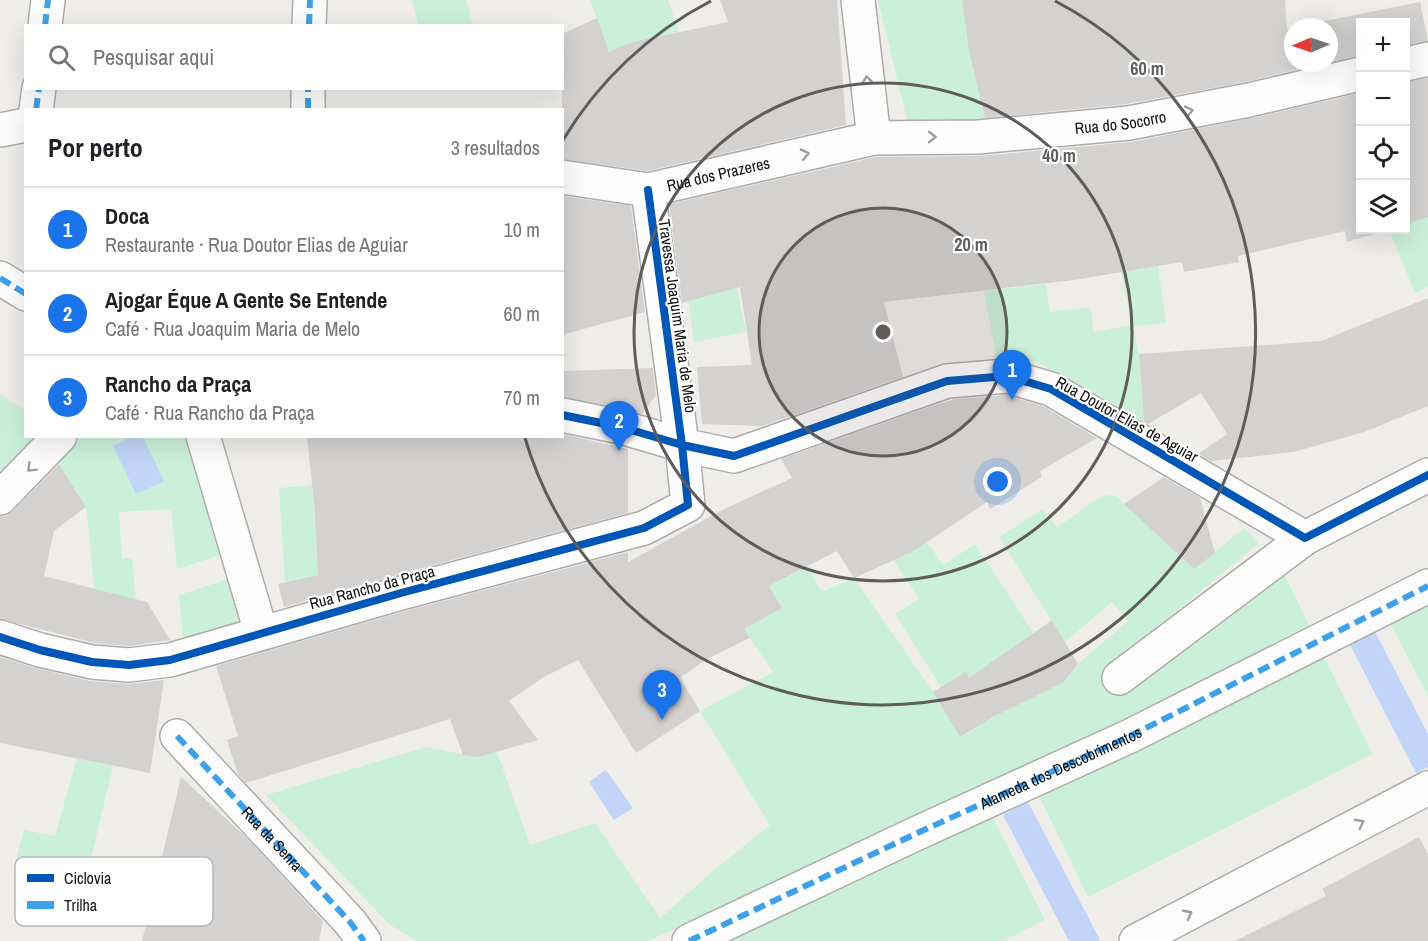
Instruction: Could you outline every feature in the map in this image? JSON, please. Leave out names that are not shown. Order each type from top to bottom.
[{"type":"street","points":[[45,24],[48,0]]},
{"type":"street","points":[[309,24],[310,0]]},
{"type":"street","points":[[858,0],[874,138]]},
{"type":"street","points":[[1410,63],[1428,58]]},
{"type":"street","name":"Rua do Socorro","points":[[874,138],[978,137],[1129,123],[1248,100],[1356,75]]},
{"type":"street","points":[[36,108],[39,90]]},
{"type":"street","points":[[308,90],[308,108]]},
{"type":"street","points":[[0,130],[24,125]]},
{"type":"street","name":"Rua dos Prazeres","points":[[564,177],[648,190],[874,138]]},
{"type":"street","name":"Travessa Joaquim Maria de Melo","points":[[648,190],[682,445]]},
{"type":"street","points":[[0,278],[24,293]]},
{"type":"street","name":"Rua Doutor Elias de Aguiar","points":[[564,415],[621,427],[682,445],[734,456],[947,381],[1007,376],[1051,389],[1305,538]]},
{"type":"street","points":[[0,498],[58,438]]},
{"type":"street","points":[[204,438],[261,632]]},
{"type":"street","name":"Rua Rancho da Praça","points":[[0,636],[40,650],[81,660],[129,665],[170,660],[261,632],[644,528],[688,505],[682,445]]},
{"type":"street","points":[[1119,678],[1305,538],[1428,475]]},
{"type":"street","name":"Alameda dos Descobrimentos","points":[[689,941],[1130,736],[1428,586]]},
{"type":"street","name":"Rua da Senra","points":[[177,736],[343,913],[364,941]]},
{"type":"street","points":[[1136,941],[1428,788]]},
{"type":"green space","points":[[412,0],[466,0],[473,24],[418,24]]},
{"type":"green space","points":[[590,0],[668,0],[679,32],[632,42],[609,52]]},
{"type":"green space","points":[[878,0],[962,0],[973,68],[986,121],[907,120]]},
{"type":"green space","points":[[1428,201],[1428,287],[1415,293],[1391,234],[1410,234],[1410,207]]},
{"type":"green space","points":[[1158,266],[1166,323],[1133,326],[1139,354],[1144,424],[1093,392],[1049,369],[1029,360],[996,356],[984,291],[1046,284],[1050,312],[1091,307],[1093,332],[1132,325],[1121,272]]},
{"type":"green space","points":[[737,288],[746,332],[694,342],[688,301]]},
{"type":"green space","points":[[0,394],[24,409],[24,438],[46,438],[0,484]]},
{"type":"green space","points":[[77,438],[187,438],[224,554],[177,569],[171,509],[119,512],[122,558],[132,558],[140,644],[100,645],[86,507],[58,462]]},
{"type":"green space","points":[[312,485],[318,575],[285,583],[279,488]]},
{"type":"green space","points":[[1103,495],[1116,496],[1194,569],[1244,528],[1259,543],[1102,673],[1114,693],[1284,574],[1312,631],[1171,705],[894,824],[711,914],[647,941],[417,941],[390,925],[266,795],[426,747],[478,757],[497,752],[530,845],[595,823],[660,918],[770,825],[700,711],[773,672],[744,629],[782,608],[769,586],[807,567],[822,592],[854,578],[933,692],[961,737],[993,717],[1064,682],[1081,661],[1128,621],[1112,602],[1065,642],[999,537],[1043,509],[1057,527]]},
{"type":"green space","points":[[927,542],[943,565],[975,544],[1044,649],[969,678],[965,673],[941,687],[895,614],[919,599],[893,560]]},
{"type":"green space","points":[[231,578],[244,621],[183,640],[179,595]]},
{"type":"green space","points":[[1428,597],[1428,696],[1387,617]]},
{"type":"green space","points":[[1322,653],[1373,754],[1088,897],[1039,796]]},
{"type":"green space","points":[[77,758],[113,766],[91,857],[16,857],[24,830],[55,836]]},
{"type":"green space","points":[[988,808],[1045,920],[1003,941],[728,941]]},
{"type":"water","points":[[128,438],[143,438],[164,481],[136,494],[113,446]]},
{"type":"water","points":[[1373,628],[1428,734],[1428,767],[1416,773],[1348,641]]},
{"type":"water","points":[[606,770],[633,808],[614,820],[589,782]]},
{"type":"water","points":[[1028,802],[1100,940],[1069,941],[1003,815]]},
{"type":"building","points":[[720,0],[837,0],[846,125],[647,171],[564,159],[562,90],[564,90],[564,33],[597,18],[609,52],[632,42],[728,22]]},
{"type":"building","points":[[962,0],[1285,0],[1284,72],[1287,72],[1126,104],[985,118],[969,51]]},
{"type":"building","points":[[1420,2],[1428,41],[1410,44],[1410,18],[1356,18],[1356,57],[1338,60],[1338,18]]},
{"type":"building","points":[[1428,78],[1428,217],[1410,223],[1410,126],[1410,81]]},
{"type":"building","points":[[1356,94],[1356,234],[1373,234],[1347,242],[1345,231],[1238,256],[1239,262],[1184,272],[1182,262],[1074,280],[884,302],[903,377],[762,426],[702,424],[697,367],[752,365],[740,287],[682,303],[669,204],[876,157],[980,156],[1131,142],[1253,118]]},
{"type":"building","points":[[564,196],[631,206],[645,312],[564,334]]},
{"type":"building","points":[[1428,298],[1428,406],[1364,432],[1294,452],[1211,461],[1198,454],[1227,434],[1201,393],[1148,424],[1144,422],[1139,354],[1321,341]]},
{"type":"building","points":[[653,368],[656,395],[642,414],[564,397],[564,371]]},
{"type":"building","points":[[1005,395],[1043,406],[1097,438],[1040,471],[1042,477],[990,509],[987,502],[912,552],[854,578],[837,551],[769,586],[782,608],[744,629],[750,638],[705,660],[680,678],[700,711],[636,753],[578,660],[542,678],[509,701],[538,740],[478,757],[463,755],[450,719],[246,783],[238,774],[227,740],[238,736],[216,666],[406,611],[628,552],[628,562],[722,510],[792,478],[781,459],[938,404],[956,399]]},
{"type":"building","points":[[564,434],[628,449],[628,513],[284,607],[278,584],[318,575],[307,438],[564,438]]},
{"type":"building","points":[[59,464],[86,507],[54,531],[44,576],[147,602],[170,640],[129,646],[95,643],[0,619],[0,516],[6,516],[13,511]]},
{"type":"building","points":[[1164,477],[1200,498],[1215,553],[1194,569],[1124,504]]},
{"type":"building","points":[[1052,620],[1078,664],[1064,682],[993,717],[960,737],[933,692],[966,672],[969,678]]},
{"type":"building","points":[[0,657],[90,681],[128,684],[164,680],[150,773],[0,743]]},
{"type":"building","points":[[181,777],[248,839],[323,921],[319,941],[142,941],[146,926],[213,926],[213,857],[162,857]]},
{"type":"building","points":[[1419,837],[1428,854],[1428,941],[1235,941],[1326,896],[1322,889]]},
{"type":"marked path","points":[[45,24],[48,0]]},
{"type":"marked path","points":[[309,24],[310,0]]},
{"type":"marked path","points":[[36,108],[39,90]]},
{"type":"marked path","points":[[308,90],[308,108]]},
{"type":"marked path","points":[[0,278],[24,293]]},
{"type":"marked path","points":[[689,941],[1130,736],[1428,586]]},
{"type":"marked path","points":[[177,736],[350,922],[364,941]]},
{"type":"cycle path","points":[[0,637],[40,650],[92,662],[129,665],[170,660],[401,593],[644,528],[688,505],[648,190]]},
{"type":"cycle path","points":[[564,415],[621,427],[682,445],[734,456],[947,381],[1007,376],[1051,389],[1305,538],[1428,475]]},
{"type":"place","name":"Doca","points":[[1012,400]]},
{"type":"place","name":"Ajogar Éque A Gente Se Entende","points":[[619,451]]},
{"type":"place","name":"Rancho da Praça","points":[[662,720]]}]
